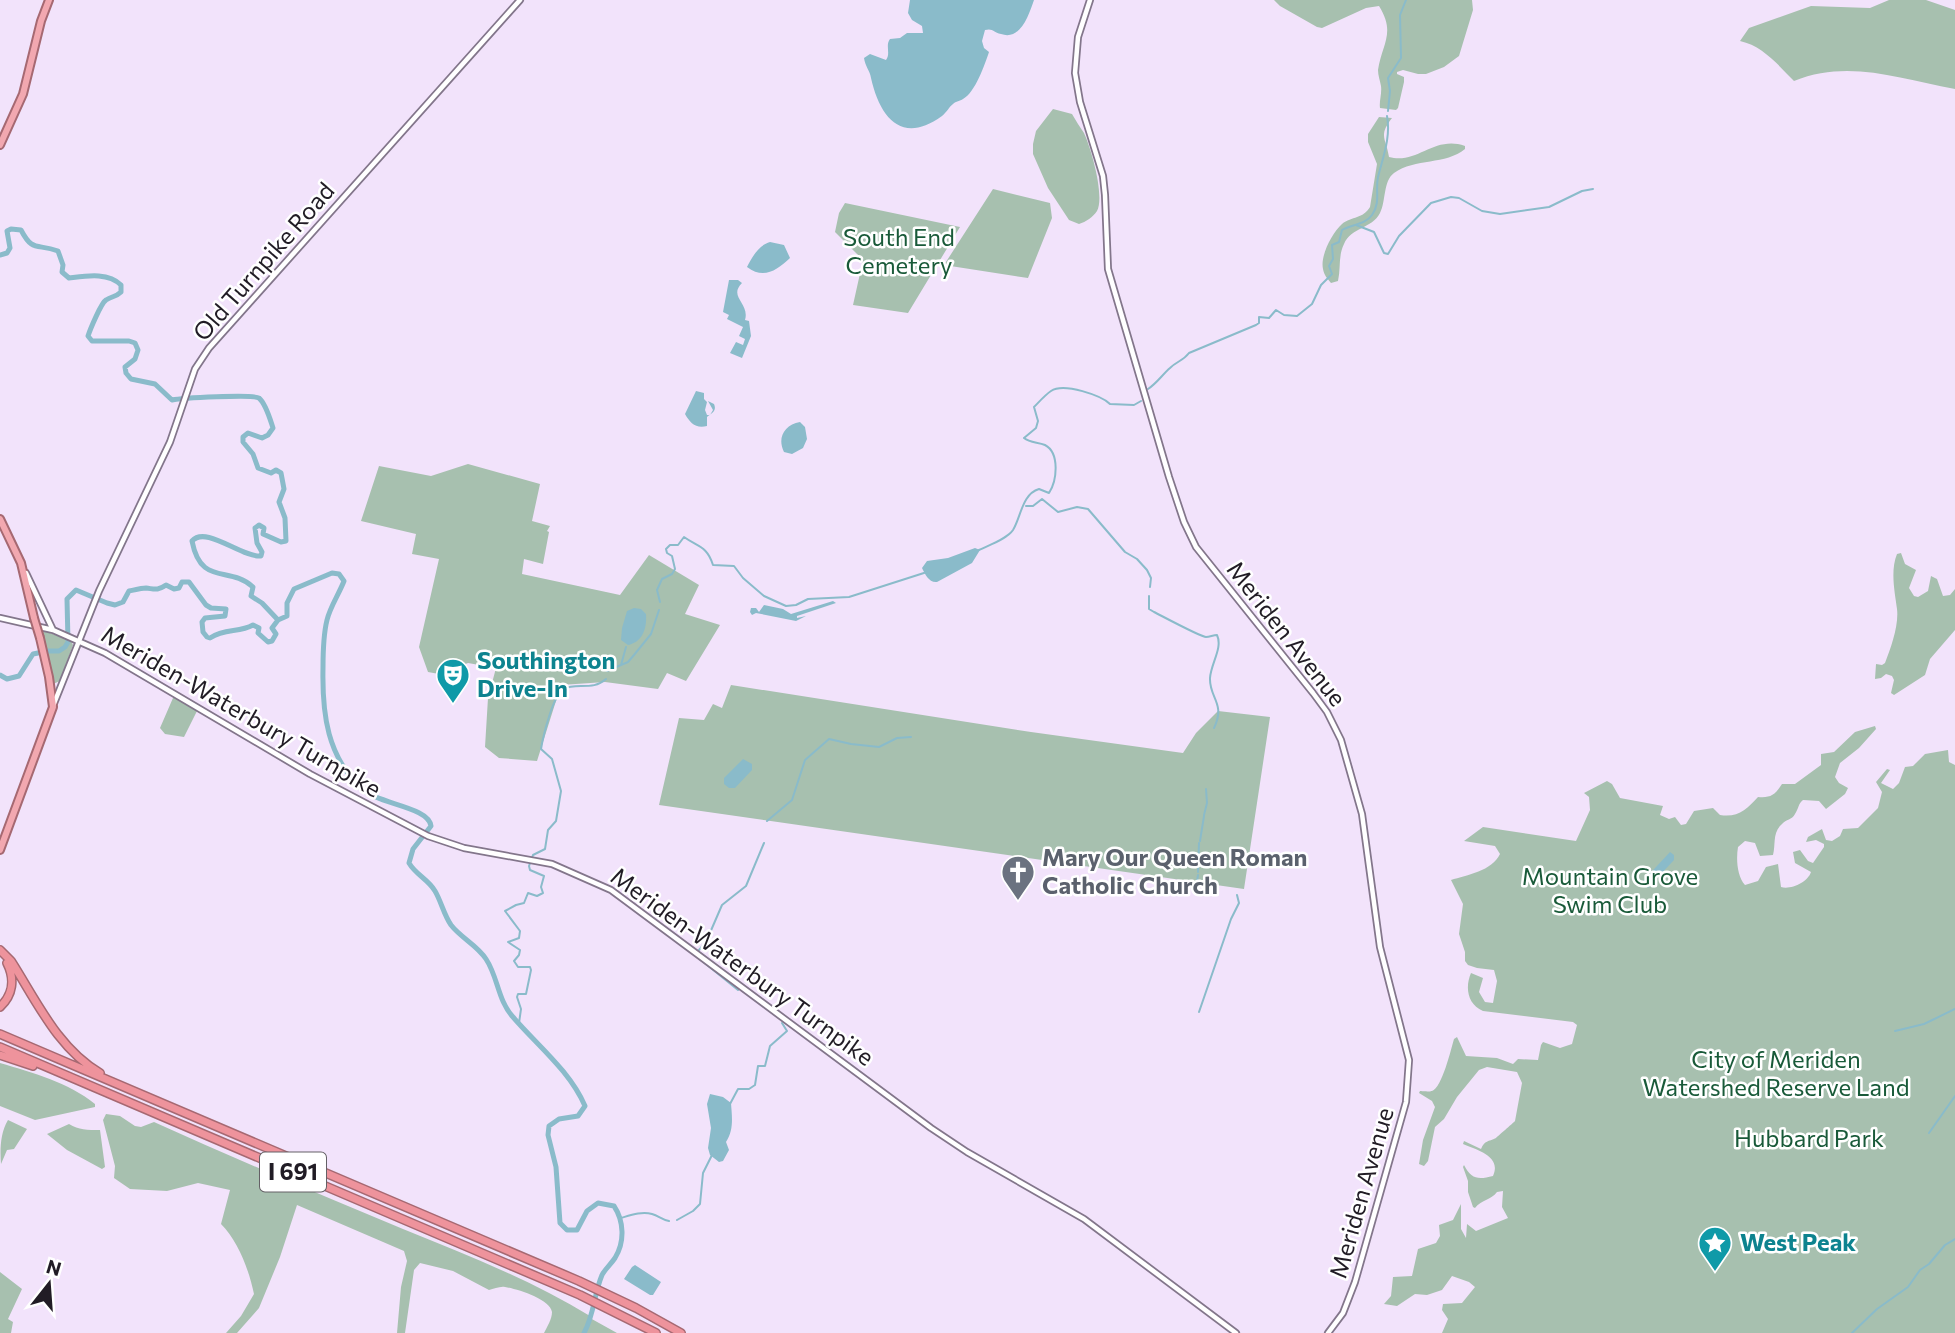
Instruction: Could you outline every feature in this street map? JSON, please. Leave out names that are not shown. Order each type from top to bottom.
[{"type":"highway","points":[[0,145],[23,94],[49,0]]},
{"type":"highway","points":[[0,519],[20,563],[49,677],[53,707],[0,850]]},
{"type":"highway","points":[[0,953],[9,966],[12,978],[10,994],[0,1007]]},
{"type":"highway","points":[[0,953],[11,961],[71,1050],[91,1067],[137,1093]]},
{"type":"highway","name":"I 691","points":[[0,1034],[588,1285],[678,1331]]},
{"type":"highway","name":"I 691","points":[[0,1047],[585,1297],[656,1333]]},
{"type":"highway","points":[[0,1055],[92,1087]]},
{"type":"main road","name":"Old Turnpike Road","points":[[53,707],[98,594],[170,442],[195,369],[209,348],[520,0]]},
{"type":"main road","name":"Meriden Avenue","points":[[1090,0],[1075,53],[1077,87],[1102,176],[1108,269],[1169,477],[1184,522],[1196,547],[1318,699],[1341,740],[1365,828],[1380,947],[1409,1060],[1406,1102],[1356,1282],[1343,1314],[1328,1333]]},
{"type":"main road","points":[[20,563],[53,630]]},
{"type":"main road","name":"Meriden-Waterbury Turnpike","points":[[0,618],[53,630],[78,640],[184,698],[310,774],[428,836],[464,848],[531,859],[583,876],[630,902],[931,1128],[967,1152],[1084,1219],[1236,1333]]},
{"type":"green space","points":[[1274,0],[1472,0],[1473,10],[1459,56],[1444,67],[1426,74],[1403,70],[1397,72],[1404,77],[1404,82],[1396,110],[1380,108],[1378,70],[1387,24],[1379,6],[1366,8],[1322,28],[1280,6]]},
{"type":"green space","points":[[1889,0],[1926,0],[1955,10],[1955,89],[1854,71],[1814,75],[1794,81],[1763,52],[1740,41],[1749,28],[1811,6],[1870,8]]},
{"type":"green space","points":[[1053,109],[1072,114],[1084,133],[1096,172],[1099,195],[1097,211],[1079,224],[1069,220],[1048,188],[1033,154],[1036,131]]},
{"type":"green space","points":[[1379,117],[1392,118],[1384,133],[1389,157],[1408,157],[1444,144],[1465,146],[1465,149],[1449,157],[1402,168],[1390,177],[1380,213],[1372,222],[1347,238],[1341,253],[1338,281],[1331,283],[1324,273],[1323,264],[1331,239],[1342,224],[1364,214],[1370,207],[1377,164],[1368,142],[1368,134]]},
{"type":"green space","points":[[993,189],[1050,203],[1052,218],[1028,278],[944,265]]},
{"type":"green space","name":"South End Cemetery","points":[[845,203],[960,227],[908,313],[853,305],[863,260],[835,232],[839,213]]},
{"type":"green space","points":[[468,464],[540,484],[532,521],[550,526],[543,564],[524,559],[522,574],[620,595],[649,555],[699,585],[685,614],[720,625],[686,681],[667,673],[658,689],[605,682],[561,685],[537,761],[499,758],[485,747],[488,698],[496,668],[468,663],[439,674],[428,672],[419,647],[439,559],[412,554],[416,534],[361,521],[379,466],[431,476]]},
{"type":"green space","points":[[1901,553],[1905,564],[1916,570],[1909,588],[1914,596],[1918,597],[1928,591],[1931,576],[1937,579],[1943,596],[1950,595],[1955,589],[1955,630],[1930,659],[1925,675],[1894,695],[1891,693],[1894,680],[1892,676],[1886,674],[1875,679],[1876,664],[1885,663],[1896,629],[1894,568],[1897,554]]},
{"type":"green space","points":[[42,630],[71,641],[73,645],[60,681],[53,684]]},
{"type":"green space","points":[[731,685],[1183,753],[1196,733],[1218,711],[1270,717],[1244,889],[659,805],[679,718],[704,720],[713,704],[722,708]]},
{"type":"green space","points":[[177,697],[198,709],[184,737],[165,734],[160,728],[173,698]]},
{"type":"green space","name":"City of Meriden Watershed Reserve Land","points":[[1875,726],[1876,729],[1859,748],[1840,763],[1835,777],[1848,788],[1845,794],[1826,809],[1819,801],[1803,800],[1794,816],[1779,827],[1773,855],[1760,856],[1755,843],[1745,841],[1738,847],[1738,867],[1745,885],[1758,881],[1766,867],[1778,864],[1781,887],[1799,884],[1811,872],[1795,863],[1793,852],[1800,850],[1808,861],[1813,863],[1824,847],[1824,844],[1816,840],[1806,842],[1808,837],[1822,829],[1826,840],[1832,841],[1840,836],[1843,829],[1858,828],[1878,808],[1882,792],[1876,782],[1887,769],[1890,770],[1881,783],[1893,789],[1899,783],[1905,767],[1913,766],[1925,754],[1948,750],[1949,762],[1955,765],[1955,1333],[1442,1333],[1448,1319],[1442,1310],[1443,1304],[1462,1303],[1475,1287],[1452,1276],[1442,1290],[1427,1295],[1415,1294],[1397,1306],[1384,1304],[1391,1296],[1393,1277],[1412,1276],[1418,1249],[1436,1243],[1440,1236],[1439,1225],[1453,1220],[1461,1204],[1461,1229],[1466,1238],[1467,1224],[1476,1231],[1508,1218],[1502,1207],[1503,1191],[1473,1207],[1464,1165],[1472,1176],[1483,1178],[1493,1176],[1495,1169],[1494,1163],[1487,1155],[1463,1144],[1464,1141],[1481,1149],[1515,1121],[1522,1083],[1517,1072],[1487,1067],[1479,1070],[1457,1097],[1444,1119],[1435,1127],[1428,1161],[1424,1166],[1419,1164],[1423,1140],[1435,1107],[1432,1101],[1419,1093],[1436,1088],[1446,1068],[1454,1039],[1457,1037],[1466,1056],[1497,1058],[1513,1064],[1518,1059],[1538,1060],[1543,1042],[1560,1048],[1572,1044],[1577,1025],[1573,1022],[1483,1011],[1471,1000],[1468,984],[1471,973],[1483,978],[1479,992],[1485,1002],[1493,1003],[1497,981],[1494,970],[1477,968],[1465,961],[1459,934],[1463,904],[1451,880],[1491,865],[1500,854],[1495,846],[1464,841],[1483,827],[1576,841],[1590,810],[1589,797],[1584,793],[1607,781],[1612,784],[1620,798],[1663,806],[1660,815],[1669,819],[1675,817],[1681,825],[1686,824],[1694,811],[1713,808],[1720,815],[1737,814],[1758,797],[1772,795],[1782,784],[1795,784],[1821,765],[1821,754],[1834,752],[1855,732]]},
{"type":"green space","points":[[0,1063],[62,1084],[85,1096],[95,1107],[35,1120],[0,1106]]},
{"type":"green space","points":[[106,1114],[120,1116],[141,1127],[154,1122],[309,1190],[475,1258],[545,1291],[617,1333],[544,1333],[552,1312],[546,1303],[539,1299],[505,1287],[489,1290],[453,1271],[420,1263],[414,1270],[405,1333],[397,1333],[401,1287],[407,1261],[404,1251],[297,1205],[259,1308],[237,1333],[226,1333],[241,1316],[254,1294],[242,1256],[221,1224],[230,1190],[198,1183],[167,1191],[130,1189],[114,1178],[115,1166],[103,1120]]},
{"type":"green space","points":[[8,1120],[27,1129],[14,1149],[7,1150],[1,1164],[2,1136]]},
{"type":"green space","points":[[69,1124],[83,1129],[100,1130],[105,1167],[102,1169],[67,1150],[47,1134]]},
{"type":"green space","points":[[0,1272],[22,1289],[8,1319],[13,1322],[11,1333],[0,1333]]},
{"type":"water","points":[[910,0],[1034,0],[1023,25],[1014,34],[985,30],[982,41],[989,52],[972,91],[954,103],[942,116],[915,128],[895,123],[887,115],[880,105],[864,58],[870,54],[886,60],[890,39],[900,38],[907,33],[923,33],[922,26],[912,20],[908,13]]},
{"type":"water","points":[[770,242],[784,245],[790,258],[770,272],[759,273],[747,267],[759,249]]},
{"type":"water","points":[[729,280],[742,283],[737,292],[745,309],[745,320],[749,321],[751,336],[742,358],[730,353],[736,342],[743,345],[745,339],[739,336],[743,327],[727,319],[729,315],[723,312]]},
{"type":"water","points":[[696,391],[704,393],[707,402],[705,410],[707,415],[710,415],[707,417],[707,426],[694,424],[685,414]]},
{"type":"water","points":[[800,422],[805,427],[807,439],[803,448],[792,454],[784,452],[781,442],[783,433]]},
{"type":"water","points":[[975,548],[980,550],[972,563],[937,582],[930,580],[922,568],[927,561],[948,558]]},
{"type":"water","points":[[833,601],[836,603],[797,616],[806,616],[796,621],[756,613],[752,615],[750,612],[751,608],[756,608],[759,612],[764,605],[783,609],[791,614]]},
{"type":"water","points":[[641,609],[646,614],[646,624],[641,638],[628,645],[621,640],[622,628],[627,611]]},
{"type":"water","points":[[743,759],[752,764],[752,770],[735,788],[729,788],[724,784],[724,778]]},
{"type":"water","points":[[1670,852],[1674,855],[1674,860],[1648,888],[1642,882]]},
{"type":"water","points":[[710,1094],[723,1097],[731,1103],[731,1128],[726,1142],[729,1150],[723,1161],[719,1162],[710,1155],[708,1148],[711,1128],[707,1104]]},
{"type":"water","points":[[635,1265],[661,1282],[653,1295],[624,1279]]},
{"type":"waterway","points":[[1388,111],[1388,78],[1401,58],[1400,15],[1406,0]]},
{"type":"waterway","points":[[1148,389],[1189,353],[1256,325],[1259,323],[1259,317],[1269,318],[1276,310],[1284,315],[1297,316],[1312,304],[1321,285],[1332,274],[1329,266],[1333,259],[1332,245],[1339,242],[1342,230],[1366,221],[1375,210],[1377,182],[1387,139],[1387,116]]},
{"type":"waterway","points":[[1356,225],[1374,232],[1384,253],[1388,254],[1399,236],[1431,203],[1451,197],[1459,198],[1482,211],[1500,214],[1549,207],[1582,191],[1593,189]]},
{"type":"waterway","points":[[0,255],[7,253],[10,248],[7,231],[21,230],[32,245],[58,251],[63,265],[62,272],[69,278],[103,277],[121,285],[121,292],[104,302],[88,336],[92,341],[135,343],[138,350],[135,359],[125,367],[131,379],[155,384],[172,400],[244,396],[259,398],[264,404],[273,428],[262,438],[248,433],[243,437],[243,442],[253,454],[258,468],[271,473],[276,470],[281,473],[284,489],[279,502],[285,518],[286,541],[281,542],[263,534],[264,528],[259,525],[255,528],[261,556],[206,537],[198,537],[192,541],[196,555],[209,570],[235,577],[253,587],[251,596],[278,620],[287,616],[287,603],[294,589],[332,573],[339,574],[344,581],[328,615],[324,644],[324,702],[334,749],[341,763],[363,790],[422,814],[428,820],[431,826],[413,849],[409,863],[435,891],[451,925],[486,959],[508,1011],[571,1081],[585,1106],[578,1116],[559,1119],[549,1126],[548,1135],[556,1167],[560,1223],[567,1230],[577,1230],[587,1211],[598,1203],[614,1206],[620,1218],[622,1232],[618,1252],[602,1275],[584,1333]]},
{"type":"waterway","points":[[979,550],[1002,539],[1013,530],[1025,501],[1033,492],[1039,489],[1049,493],[1052,488],[1056,467],[1053,454],[1045,445],[1024,438],[1036,428],[1038,421],[1034,407],[1044,397],[1051,391],[1065,388],[1091,394],[1110,404],[1134,405],[1141,401]]},
{"type":"waterway","points":[[1026,506],[1033,506],[1042,499],[1058,512],[1077,507],[1088,509],[1125,552],[1137,559],[1147,570],[1151,578],[1150,587]]},
{"type":"waterway","points":[[660,602],[657,590],[662,579],[672,574],[675,569],[672,556],[666,549],[670,545],[678,545],[684,537],[705,550],[713,565],[734,566],[743,578],[764,596],[786,606],[808,599],[849,597],[927,572]]},
{"type":"waterway","points":[[48,651],[59,651],[68,642],[67,599],[76,590],[115,605],[123,602],[129,591],[158,589],[166,585],[174,589],[179,588],[182,582],[189,582],[206,605],[226,609],[225,616],[205,618],[202,622],[203,632],[210,638],[253,625],[259,628],[258,633],[268,642],[272,641],[276,634],[272,628],[278,620]]},
{"type":"waterway","points":[[1149,596],[1149,609],[1154,612],[1203,636],[1217,635],[1219,645],[1210,678],[1218,706],[1214,728]]},
{"type":"waterway","points":[[607,671],[628,662],[634,655],[651,634],[659,610]]},
{"type":"waterway","points":[[621,665],[626,647]]},
{"type":"waterway","points":[[0,675],[7,679],[19,676],[33,654],[38,653]]},
{"type":"waterway","points":[[519,1023],[521,1009],[517,997],[518,994],[526,994],[531,970],[530,967],[518,967],[514,961],[520,950],[508,942],[519,938],[520,931],[505,911],[524,903],[528,893],[537,896],[543,893],[541,887],[544,876],[530,870],[529,866],[533,855],[545,849],[548,830],[556,821],[561,791],[552,759],[541,749],[544,735],[552,707],[564,689],[594,685],[606,679]]},
{"type":"waterway","points":[[767,821],[792,800],[805,760],[829,739],[879,747],[897,738],[911,737]]},
{"type":"waterway","points":[[1204,815],[1206,789]]},
{"type":"waterway","points":[[1200,841],[1204,816]]},
{"type":"waterway","points":[[699,950],[706,942],[722,905],[746,886],[764,843]]},
{"type":"waterway","points":[[1198,872],[1199,843]]},
{"type":"waterway","points":[[1197,881],[1198,875]]},
{"type":"waterway","points":[[1199,1012],[1239,903],[1237,895]]},
{"type":"waterway","points":[[696,956],[738,990]]},
{"type":"waterway","points":[[1895,1031],[1924,1024],[1955,1009]]},
{"type":"waterway","points":[[730,1104],[738,1089],[749,1089],[755,1085],[758,1066],[765,1066],[770,1046],[787,1031],[782,1023]]},
{"type":"waterway","points":[[1929,1133],[1955,1096]]},
{"type":"waterway","points":[[677,1220],[700,1204],[703,1173],[712,1155]]},
{"type":"waterway","points":[[621,1218],[644,1213],[669,1221]]},
{"type":"waterway","points":[[1852,1333],[1877,1309],[1908,1287],[1920,1270],[1929,1264],[1945,1245],[1955,1239]]},
{"type":"place","name":"Southington Drive-In","points":[[453,705]]},
{"type":"place","name":"Mary Our Queen Roman Catholic Church","points":[[1018,902]]},
{"type":"place","name":"West Peak","points":[[1715,1273]]},
{"type":"park label","name":"Mountain Grove Swim Club","points":[[1610,891]]},
{"type":"park label","name":"Hubbard Park","points":[[1809,1139]]}]
